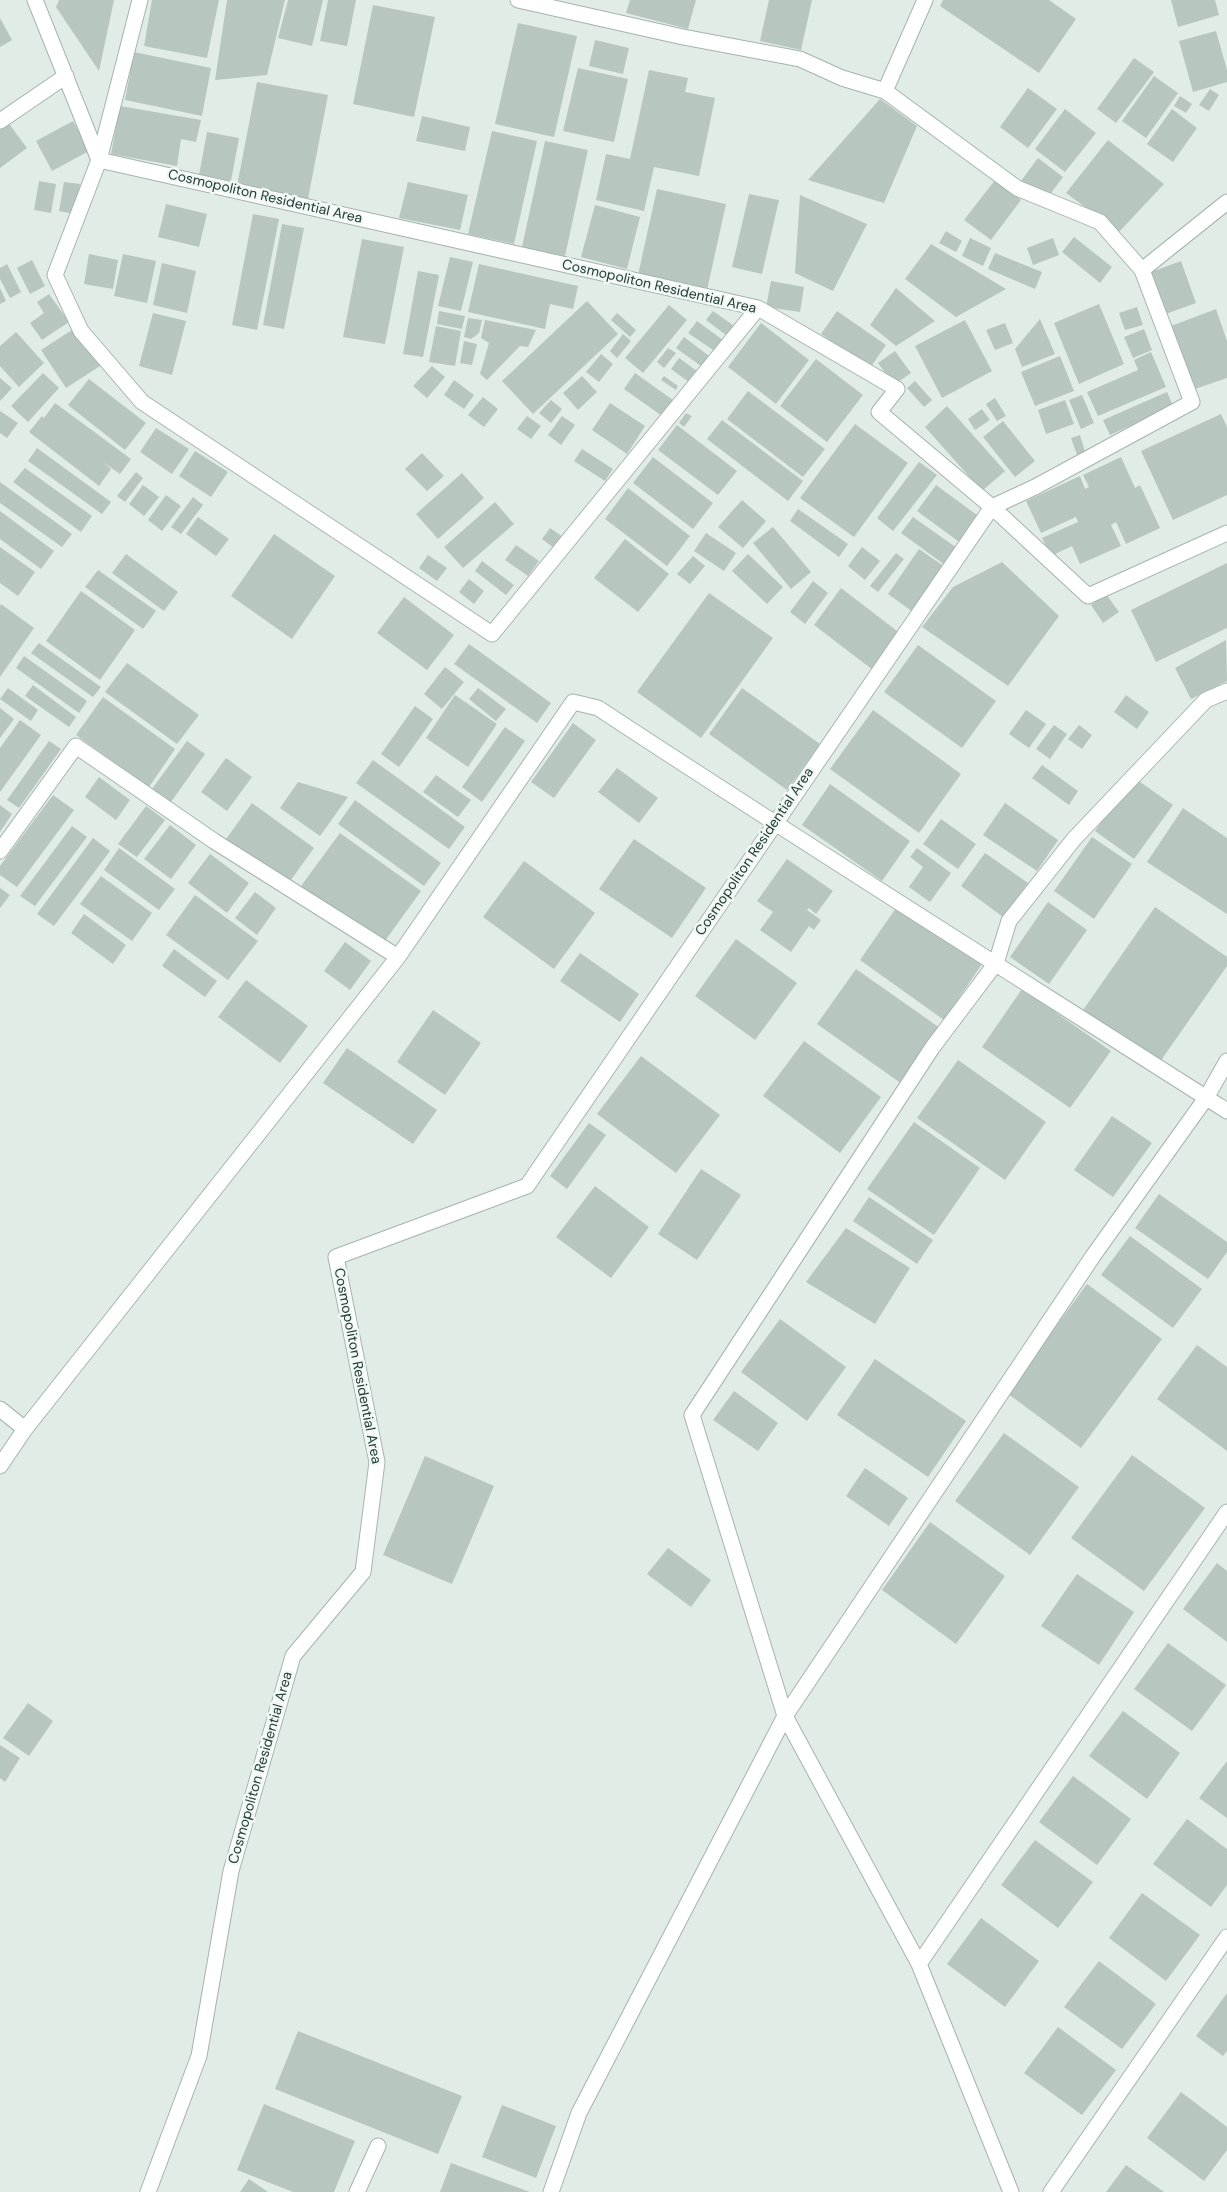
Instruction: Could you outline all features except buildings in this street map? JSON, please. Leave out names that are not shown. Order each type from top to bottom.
[{"type":"street","points":[[35,0],[99,160]]},
{"type":"street","points":[[140,0],[99,160],[55,275],[81,332],[142,402],[492,634],[758,308]]},
{"type":"street","points":[[518,0],[683,37],[800,59],[842,78],[885,91],[1017,188],[1100,222],[1142,270],[1192,402],[992,507],[1088,596],[1227,534]]},
{"type":"street","points":[[885,91],[925,0]]},
{"type":"street","points":[[0,121],[66,76]]},
{"type":"street","name":"Cosmopoliton Residential Area","points":[[99,160],[758,308],[897,390],[879,412],[992,507],[527,1186],[336,1256],[377,1462],[363,1572],[292,1656],[231,1871],[199,2056],[148,2192]]},
{"type":"street","points":[[1142,270],[1227,202]]},
{"type":"street","points":[[1011,2192],[919,1964],[785,1716],[692,1415],[932,1048],[996,963],[1009,921],[1074,839],[1206,700],[1227,691]]},
{"type":"street","points":[[0,1466],[25,1430],[398,957],[574,702],[598,708],[774,824],[1227,1111]]},
{"type":"street","points":[[0,851],[76,746],[214,841],[398,957]]},
{"type":"street","points":[[551,2192],[579,2113],[785,1716],[1087,1264],[1206,1098],[1227,1060]]},
{"type":"street","points":[[0,1409],[25,1430]]},
{"type":"street","points":[[919,1964],[1227,1512]]},
{"type":"street","points":[[1051,2192],[1227,1936]]},
{"type":"street","points":[[357,2192],[378,2146]]}]
